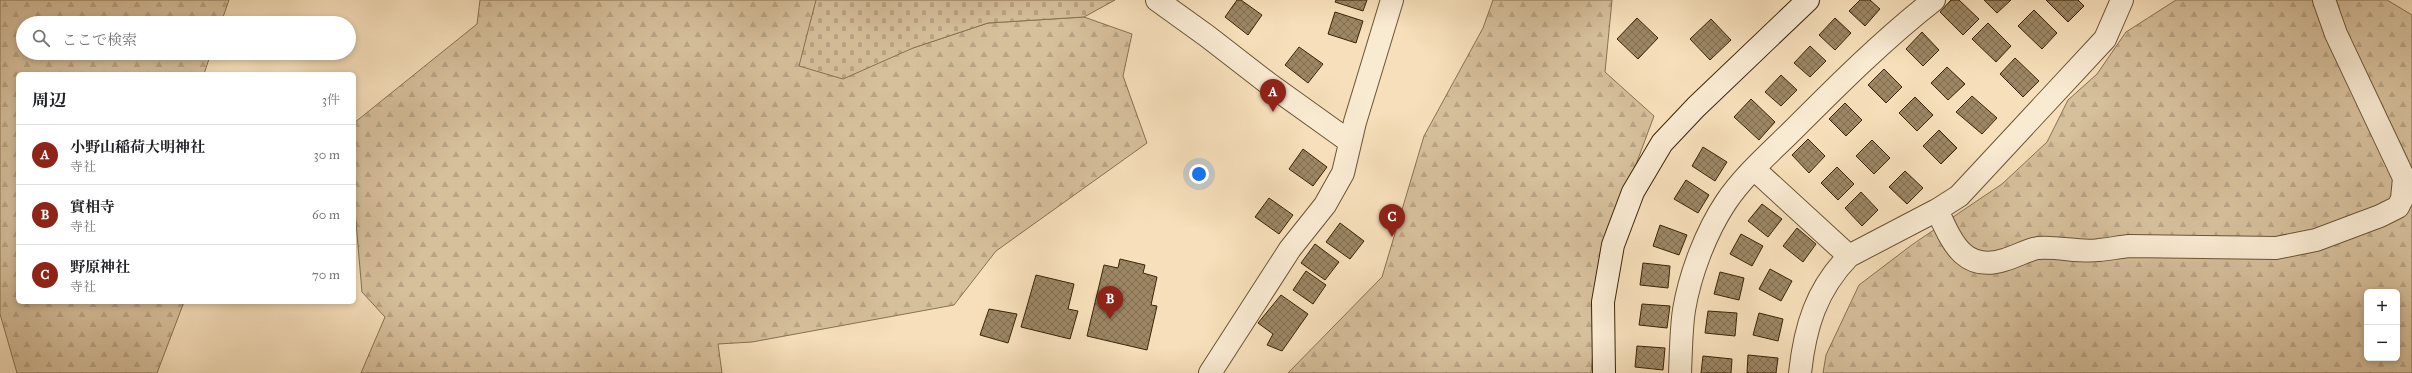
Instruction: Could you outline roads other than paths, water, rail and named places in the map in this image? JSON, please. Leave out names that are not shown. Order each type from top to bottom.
[{"type":"street","points":[[1157,0],[1269,84],[1350,142]]},
{"type":"street","points":[[1210,373],[1290,249],[1325,205],[1343,172],[1350,142],[1392,0]]},
{"type":"street","points":[[1604,373],[1603,302],[1613,245],[1633,192],[1662,144],[1696,107],[1808,0]]},
{"type":"street","points":[[1680,373],[1684,309],[1694,273],[1707,239],[1726,203],[1754,169],[1894,32],[1934,0]]},
{"type":"street","points":[[1800,373],[1803,344],[1812,313],[1838,267],[1849,256],[1937,210],[1959,196],[2105,38],[2122,0]]},
{"type":"street","points":[[1937,210],[1954,247],[1969,258],[1984,262],[2001,261],[2038,248],[2100,250],[2110,247],[2130,246],[2276,248],[2316,240],[2380,216],[2398,207],[2402,199],[2404,178],[2336,34],[2324,0]]},
{"type":"street","points":[[1754,169],[1849,256]]},
{"type":"place","name":"小野山稲荷大明神社","points":[[1273,112]]},
{"type":"place","name":"野原神社","points":[[1392,237]]},
{"type":"place","name":"實相寺","points":[[1110,319]]}]
